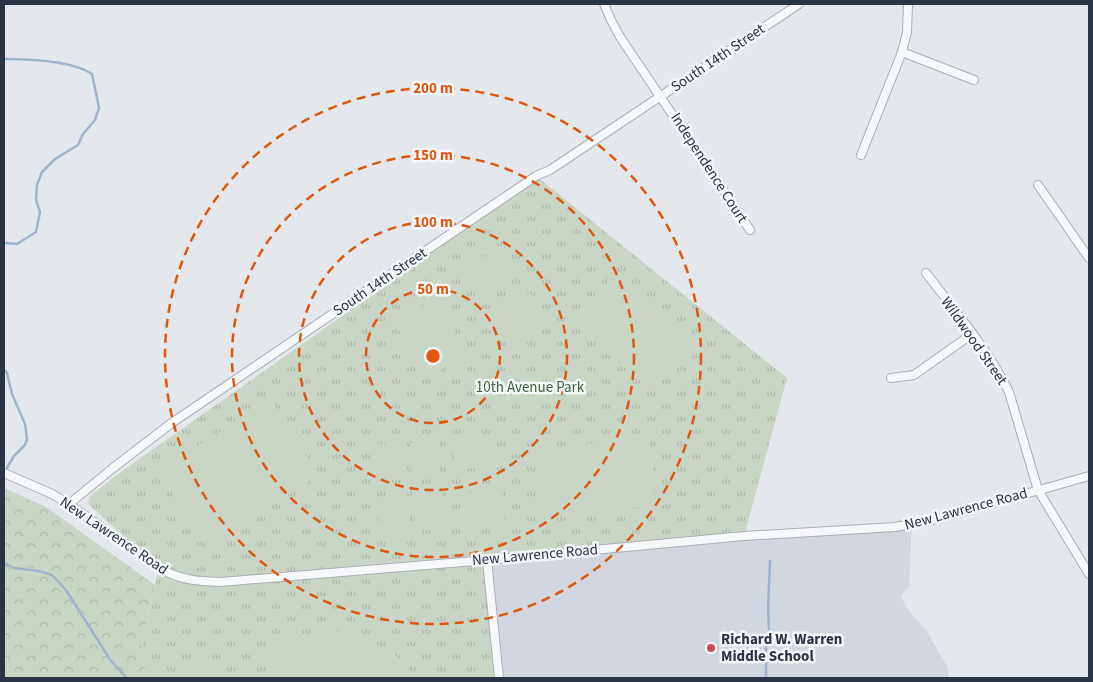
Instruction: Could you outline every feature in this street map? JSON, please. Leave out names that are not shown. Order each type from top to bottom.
[{"type":"street","name":"Independence Court","points":[[604,4],[620,37],[750,230]]},
{"type":"street","name":"South 14th Street","points":[[69,504],[181,417],[536,176],[550,170],[798,4]]},
{"type":"street","points":[[861,155],[902,52],[907,32],[908,4]]},
{"type":"street","points":[[902,52],[974,80]]},
{"type":"street","points":[[1038,185],[1089,258]]},
{"type":"street","name":"Wildwood Street","points":[[926,273],[972,334],[1003,380],[1009,392],[1038,490],[1089,574]]},
{"type":"street","points":[[891,378],[914,375],[972,334]]},
{"type":"street","name":"New Lawrence Road","points":[[4,473],[25,481],[69,504],[172,576],[184,580],[220,582],[488,560],[744,536],[895,527],[933,520],[1089,476]]},
{"type":"street","points":[[488,560],[499,678]]},
{"type":"shaded area","points":[[912,524],[909,586],[901,596],[906,607],[927,632],[947,666],[949,678],[499,678],[487,560]]},
{"type":"green space","name":"10th Avenue Park","points":[[536,176],[787,378],[744,536],[488,560],[499,678],[147,678],[140,652],[159,568],[88,504],[90,496],[118,474]]},
{"type":"green space","points":[[501,246],[517,270],[480,294],[464,269]]},
{"type":"green space","points":[[613,276],[690,340],[652,386],[575,322]]},
{"type":"green space","points":[[530,293],[547,320],[510,343],[493,316]]},
{"type":"green space","points":[[434,299],[468,353],[428,378],[395,324]]},
{"type":"green space","points":[[270,399],[319,475],[207,547],[158,471]]},
{"type":"green space","points":[[496,435],[499,466],[456,470],[453,439]]},
{"type":"green space","points":[[649,438],[656,506],[542,517],[535,449]]},
{"type":"green space","points":[[439,441],[441,478],[412,480],[410,443]]},
{"type":"green space","points":[[402,442],[406,479],[377,482],[373,445]]},
{"type":"green space","points":[[4,488],[46,507],[155,585],[140,652],[147,678],[4,678]]},
{"type":"green space","points":[[502,491],[505,523],[462,527],[459,494]]},
{"type":"green space","points":[[443,492],[447,528],[416,531],[412,494]]},
{"type":"green space","points":[[407,495],[411,533],[380,535],[377,498]]},
{"type":"green space","points":[[328,629],[358,634],[392,652],[418,678],[274,678],[261,656],[291,640]]},
{"type":"green space","points":[[200,661],[218,678],[186,678]]},
{"type":"waterway","points":[[4,59],[49,61],[83,69],[92,74],[99,108],[95,120],[83,134],[78,145],[55,159],[42,172],[37,185],[36,200],[40,212],[36,232],[17,244],[4,243]]},
{"type":"waterway","points":[[4,370],[7,373],[12,394],[25,424],[27,439],[25,445],[14,456],[5,471]]},
{"type":"waterway","points":[[766,678],[770,561]]},
{"type":"waterway","points":[[4,563],[14,568],[39,571],[52,575],[66,590],[111,661],[127,678]]},
{"type":"place","name":"Richard W. Warren Middle School","points":[[711,648]]}]
